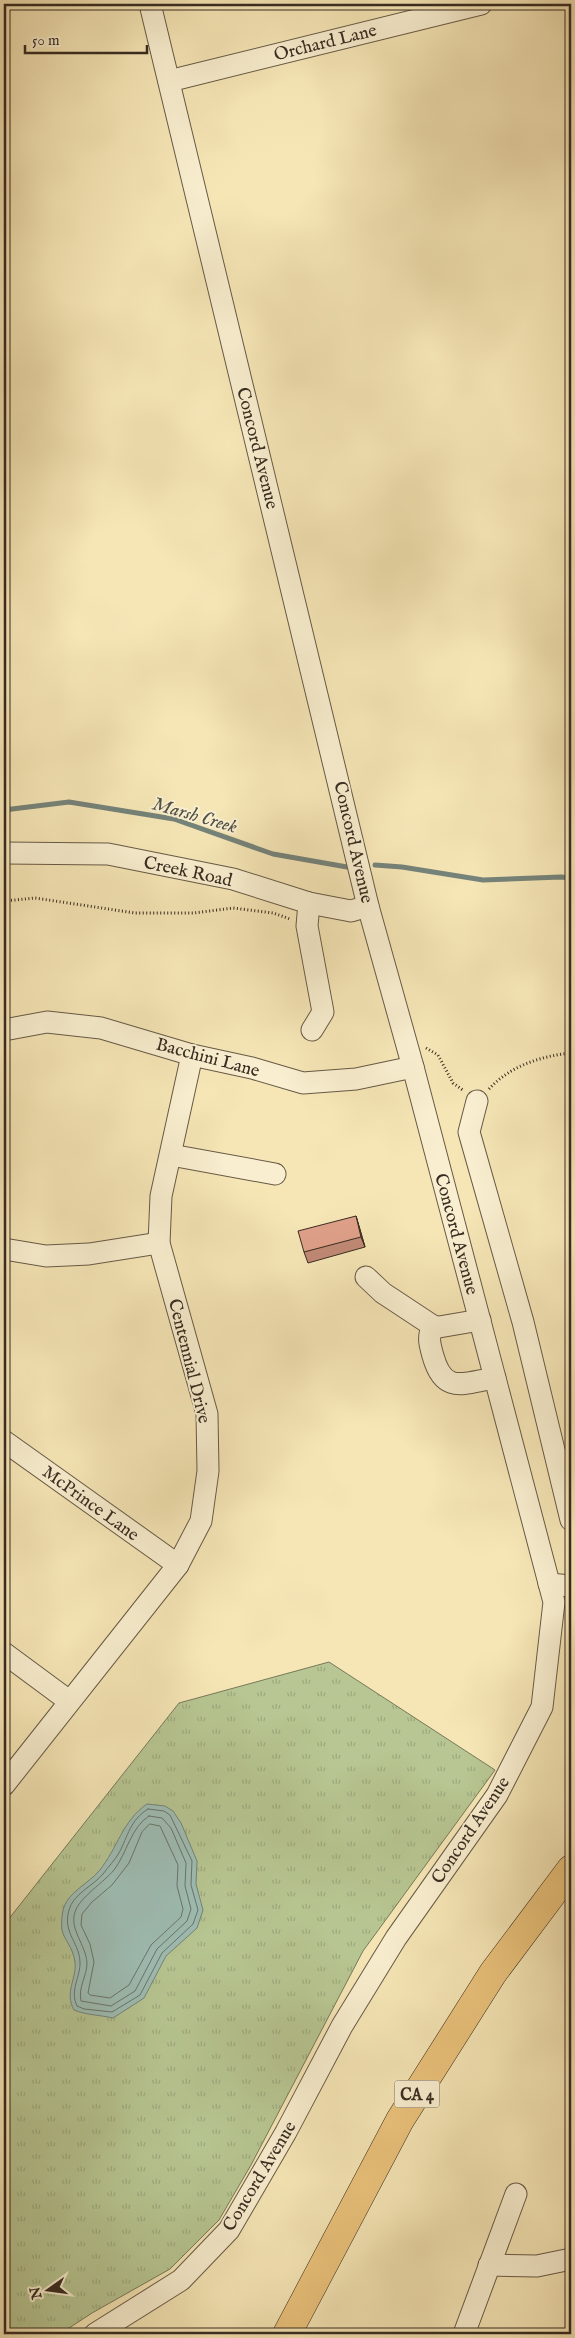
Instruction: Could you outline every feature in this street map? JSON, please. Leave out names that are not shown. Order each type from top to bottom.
[{"type":"highway","name":"CA 4","points":[[288,2334],[400,2120],[493,1973],[571,1868]]},
{"type":"street","name":"Concord Avenue","points":[[95,2334],[181,2280],[229,2230],[286,2132],[347,2018],[396,1938],[497,1794],[542,1707],[554,1602],[413,1067],[368,906],[150,4]]},
{"type":"street","name":"Orchard Lane","points":[[169,81],[481,4]]},
{"type":"street","name":"Creek Road","points":[[4,853],[108,854],[233,879],[309,902],[351,911],[368,906]]},
{"type":"street","points":[[309,902],[307,926],[323,1012],[312,1030]]},
{"type":"street","name":"Bacchini Lane","points":[[4,1030],[47,1022],[101,1028],[192,1055],[252,1068],[303,1083],[356,1079],[413,1067]]},
{"type":"street","name":"Centennial Drive","points":[[4,1785],[178,1565],[202,1521],[208,1471],[207,1414],[159,1243],[160,1196],[171,1155],[192,1055]]},
{"type":"street","points":[[477,1101],[469,1132],[523,1322],[571,1520]]},
{"type":"street","points":[[171,1155],[275,1174]]},
{"type":"street","points":[[4,1249],[46,1256],[89,1254],[159,1243]]},
{"type":"street","points":[[366,1277],[383,1293],[433,1326],[480,1320]]},
{"type":"street","points":[[433,1326],[429,1334],[430,1346],[438,1372],[444,1380],[457,1384],[495,1378]]},
{"type":"street","name":"McPrince Lane","points":[[4,1441],[178,1565]]},
{"type":"street","points":[[549,1584],[571,1586]]},
{"type":"street","points":[[4,1654],[69,1701]]},
{"type":"street","points":[[464,2334],[516,2194]]},
{"type":"street","points":[[490,2265],[537,2266],[571,2259]]},
{"type":"path","points":[[4,901],[35,898],[135,913],[194,913],[233,908],[273,913],[307,926]]},
{"type":"path","points":[[424,1047],[438,1054],[454,1083],[477,1101],[493,1084],[518,1067],[546,1056],[571,1053]]},
{"type":"green space","points":[[329,1662],[495,1770],[363,1951],[251,2165],[219,2220],[170,2269],[92,2313],[60,2334],[4,2334],[4,1925],[179,1703]]},
{"type":"water","points":[[147,1804],[165,1806],[173,1811],[181,1823],[197,1861],[196,1884],[203,1910],[197,1928],[166,1956],[144,1998],[113,2018],[79,2012],[74,2010],[70,1997],[75,1962],[62,1930],[64,1907],[70,1897],[99,1871],[132,1818]]},
{"type":"building","points":[[356,1216],[361,1237],[304,1252],[298,1231]]},
{"type":"waterway","name":"Marsh Creek","points":[[4,810],[69,802],[174,819],[273,854],[347,867]]},
{"type":"waterway","name":"Marsh Creek","points":[[375,865],[402,867],[483,880],[571,878]]}]
